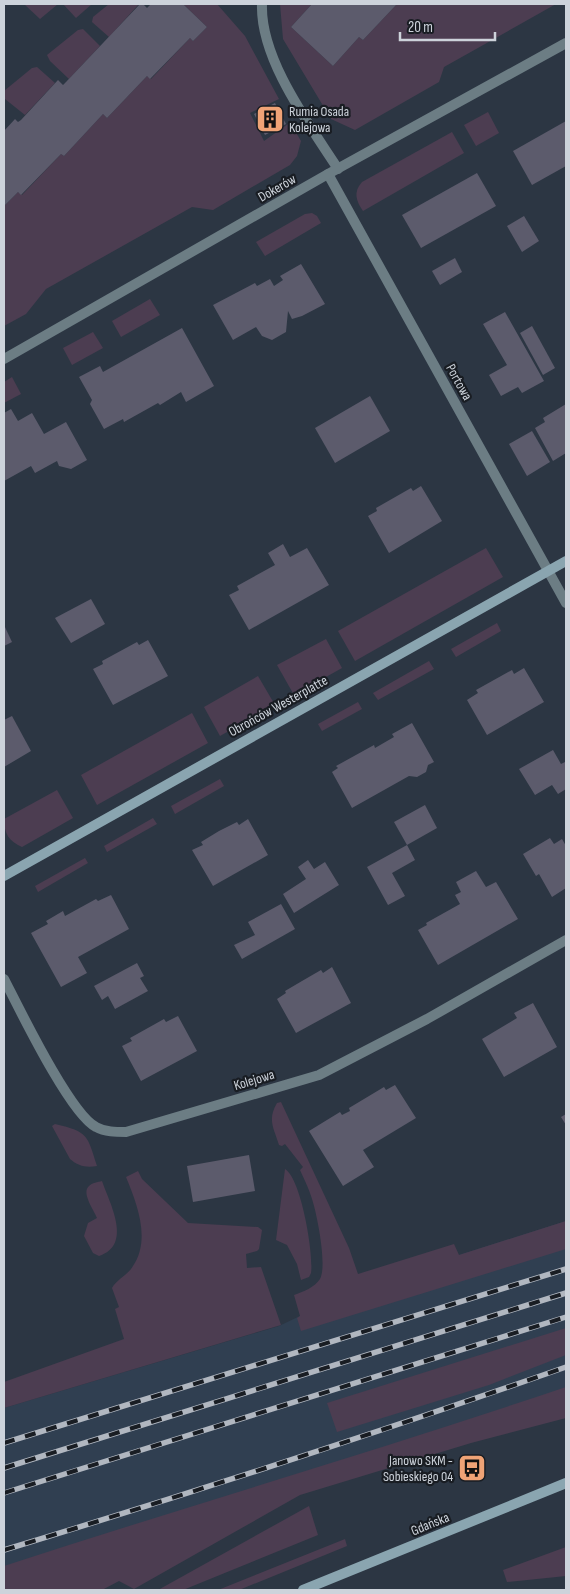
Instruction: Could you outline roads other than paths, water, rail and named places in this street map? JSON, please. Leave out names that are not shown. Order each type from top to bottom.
[{"type":"street","name":"Portowa","points":[[262,4],[261,15],[270,52],[291,95],[566,603]]},
{"type":"street","name":"Dokerów","points":[[4,359],[333,172],[566,43]]},
{"type":"street","name":"Obrońców Westerplatte","points":[[4,876],[566,561]]},
{"type":"street","name":"Kolejowa","points":[[4,979],[47,1060],[74,1105],[86,1120],[96,1127],[110,1132],[126,1132],[319,1075],[427,1020],[566,940]]},
{"type":"street","name":"Gdańska","points":[[303,1590],[566,1483]]},
{"type":"railway","points":[[4,1443],[566,1269]]},
{"type":"railway","points":[[4,1468],[566,1293]]},
{"type":"railway","points":[[4,1493],[566,1317]]},
{"type":"railway","points":[[4,1550],[286,1462],[566,1367]]},
{"type":"place","name":"Rumia Osada Kolejowa","points":[[270,119]]},
{"type":"place","name":"Janowo SKM - Sobieskiego 04","points":[[472,1468]]}]
